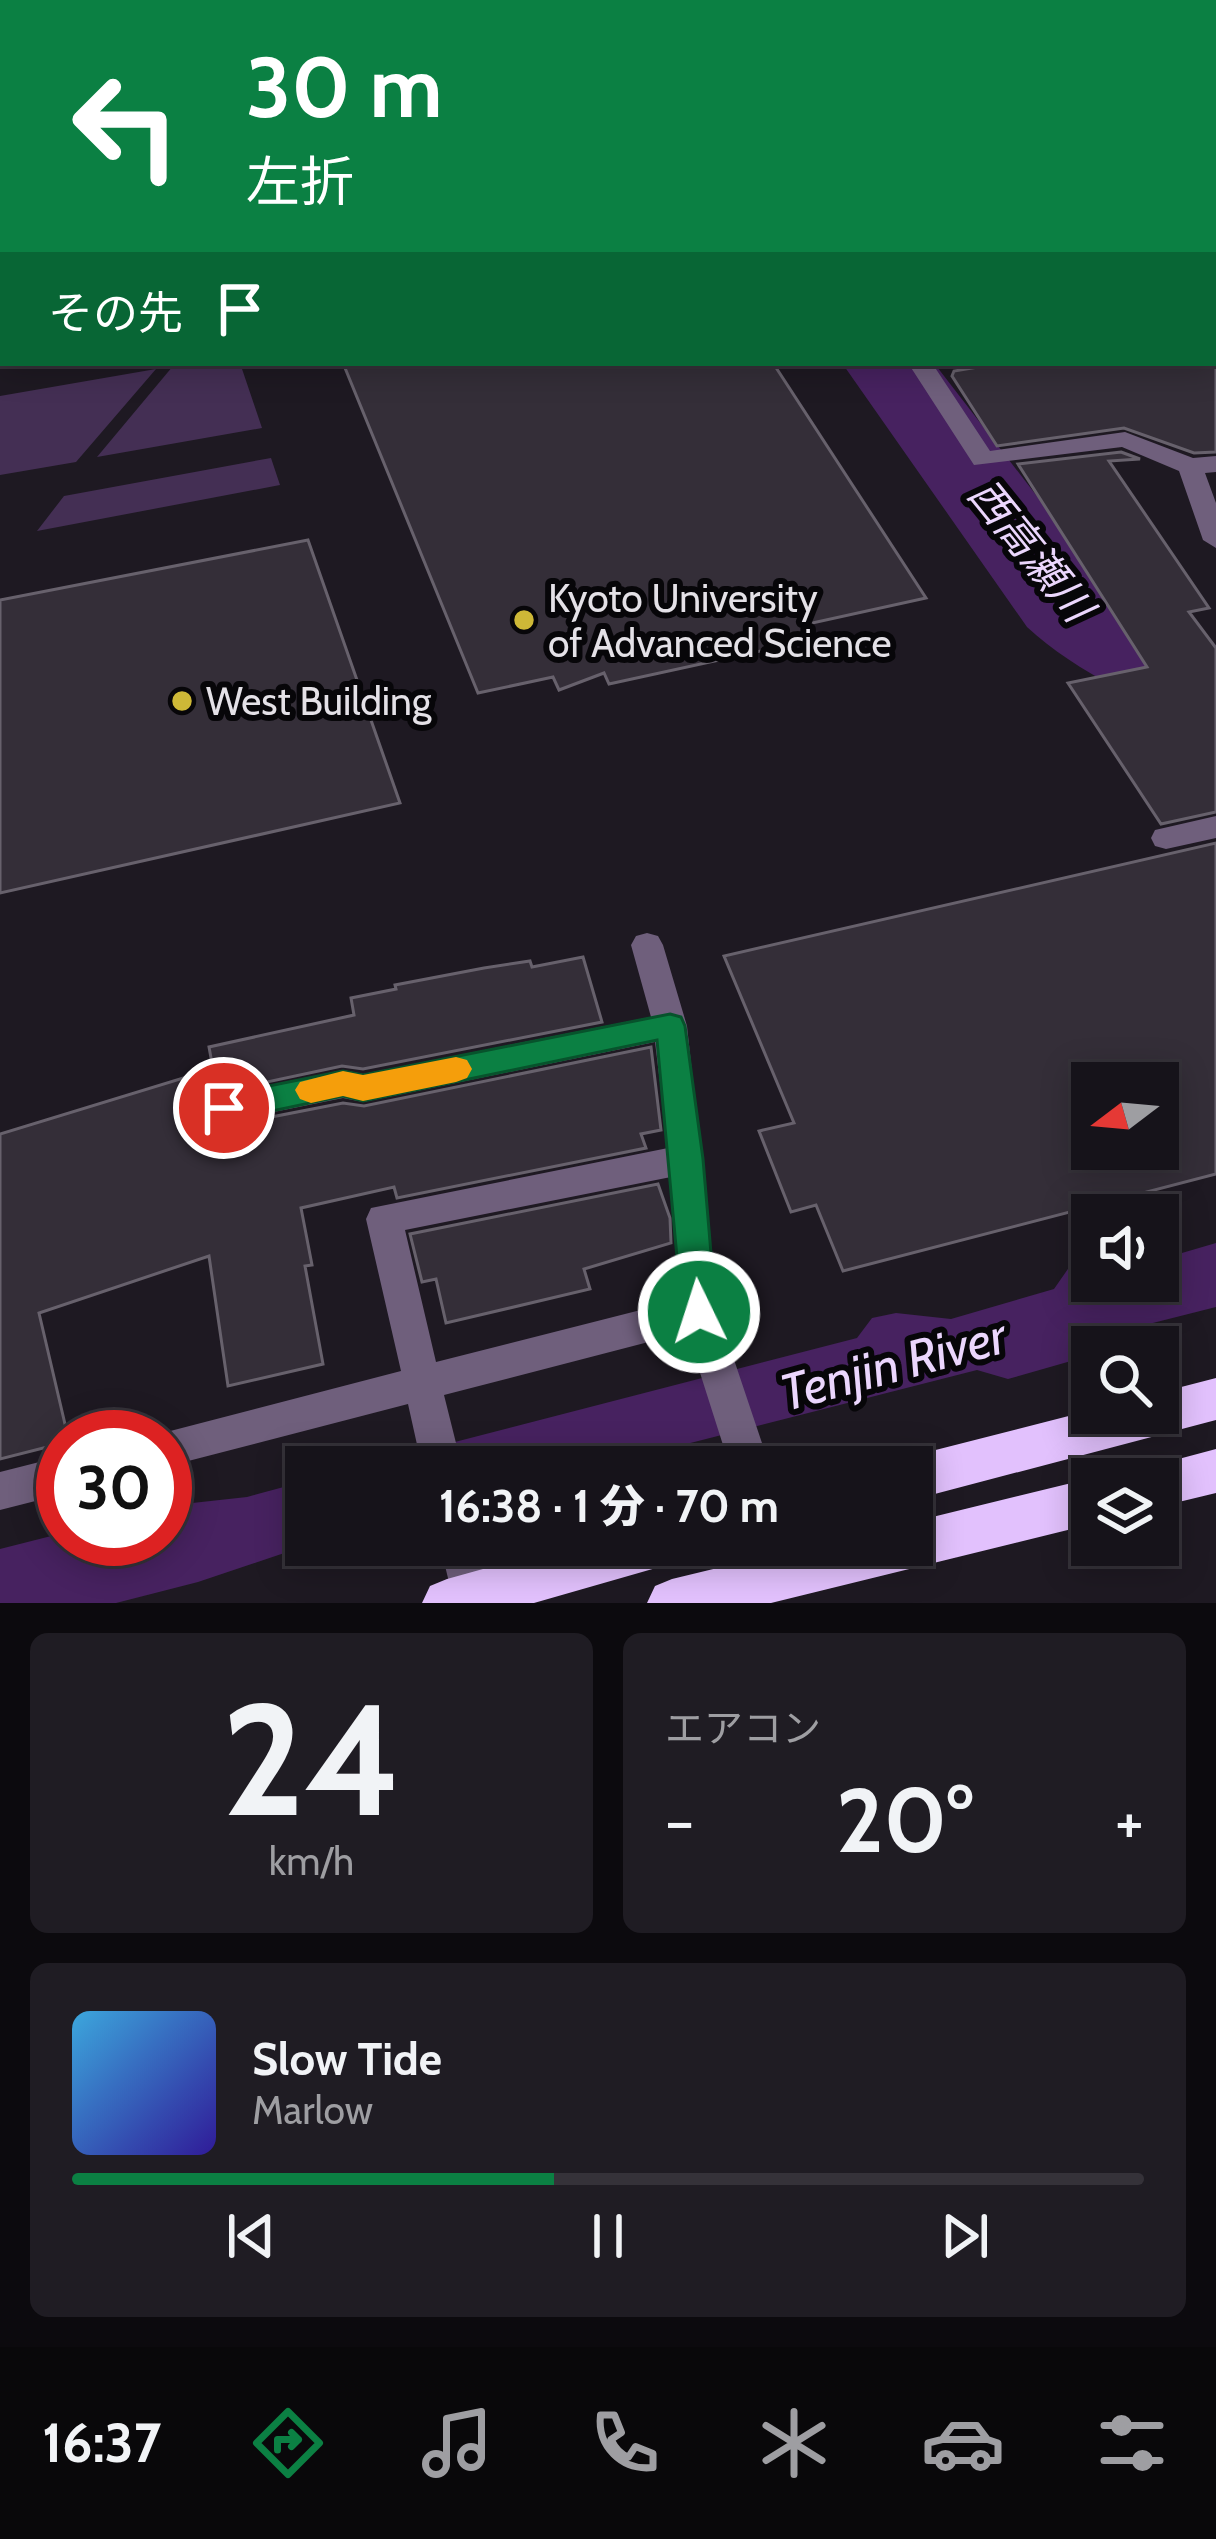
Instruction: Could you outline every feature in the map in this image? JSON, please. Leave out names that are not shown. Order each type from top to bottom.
[{"type":"highway","points":[[933,1473],[1216,1399]]},
{"type":"highway","points":[[1179,1480],[1216,1471]]},
{"type":"highway","points":[[933,1540],[1071,1506]]},
{"type":"highway","points":[[461,1576],[524,1566]]},
{"type":"highway","points":[[672,1603],[824,1566]]},
{"type":"street","points":[[922,366],[983,460],[1125,439],[1203,465],[1216,540]]},
{"type":"street","points":[[1166,838],[1216,827]]},
{"type":"street","points":[[647,945],[670,1026],[702,1324],[743,1446]]},
{"type":"street","points":[[224,1108],[343,1084],[363,1088],[670,1026]]},
{"type":"street","points":[[437,1446],[384,1219],[687,1159]]},
{"type":"street","points":[[192,1443],[424,1396],[702,1324]]},
{"type":"street","points":[[0,1491],[36,1482]]},
{"type":"shaded area","points":[[173,366],[241,366],[262,428],[97,457]]},
{"type":"shaded area","points":[[156,369],[76,462],[0,475],[0,396]]},
{"type":"shaded area","points":[[271,458],[280,485],[37,531],[64,496]]},
{"type":"water","name":"Tenjin River","points":[[1216,1243],[1216,1307],[1141,1326],[1071,1326],[1071,1361],[1008,1379],[977,1370],[678,1446],[439,1446],[857,1338],[872,1318],[896,1313],[951,1319],[1054,1289],[1071,1266],[1071,1302],[1179,1302],[1179,1254]]},
{"type":"water","points":[[285,1487],[285,1553],[116,1603],[0,1603],[0,1549],[36,1540],[36,1566],[192,1566],[192,1503]]},
{"type":"building","points":[[344,366],[775,366],[926,598],[803,625],[811,640],[609,684],[604,673],[559,690],[553,677],[478,693]]},
{"type":"building","points":[[984,366],[1216,366],[1216,452],[1194,453],[1124,428],[997,446],[952,376],[954,371]]},
{"type":"building","points":[[1121,452],[1140,459],[1109,461],[1209,608],[1189,612],[1216,648],[1216,812],[1161,824],[1068,683],[1147,667],[1018,464]]},
{"type":"building","name":"West Building","points":[[308,540],[400,803],[0,893],[0,600]]},
{"type":"building","points":[[1216,843],[1216,1174],[1139,1194],[1071,1194],[1071,1212],[843,1271],[816,1205],[791,1212],[759,1131],[794,1123],[724,956]]},
{"type":"building","points":[[583,957],[602,1022],[363,1069],[342,1066],[211,1094],[203,1110],[211,1122],[225,1126],[343,1103],[364,1106],[651,1047],[661,1130],[641,1134],[646,1148],[397,1198],[394,1187],[301,1208],[312,1265],[305,1266],[323,1364],[228,1386],[209,1256],[39,1313],[62,1410],[36,1410],[36,1450],[0,1459],[0,1134],[213,1069],[209,1047],[354,1015],[351,998],[484,968],[530,961],[532,967]]},
{"type":"building","points":[[658,1184],[670,1218],[671,1243],[584,1269],[590,1289],[446,1323],[436,1279],[422,1282],[410,1234]]},
{"type":"waterway","name":"西高瀬川","points":[[889,366],[1064,603],[1092,628],[1216,690]]},
{"type":"slow traffic","points":[[311,1090],[343,1084],[363,1088],[456,1069]]},
{"type":"place","name":"Kyoto University of Advanced Science","points":[[524,620]]},
{"type":"place","name":"West Building","points":[[182,701]]},
{"type":"route","points":[[224,1108],[343,1084],[363,1088],[670,1026],[699,1312]]}]
